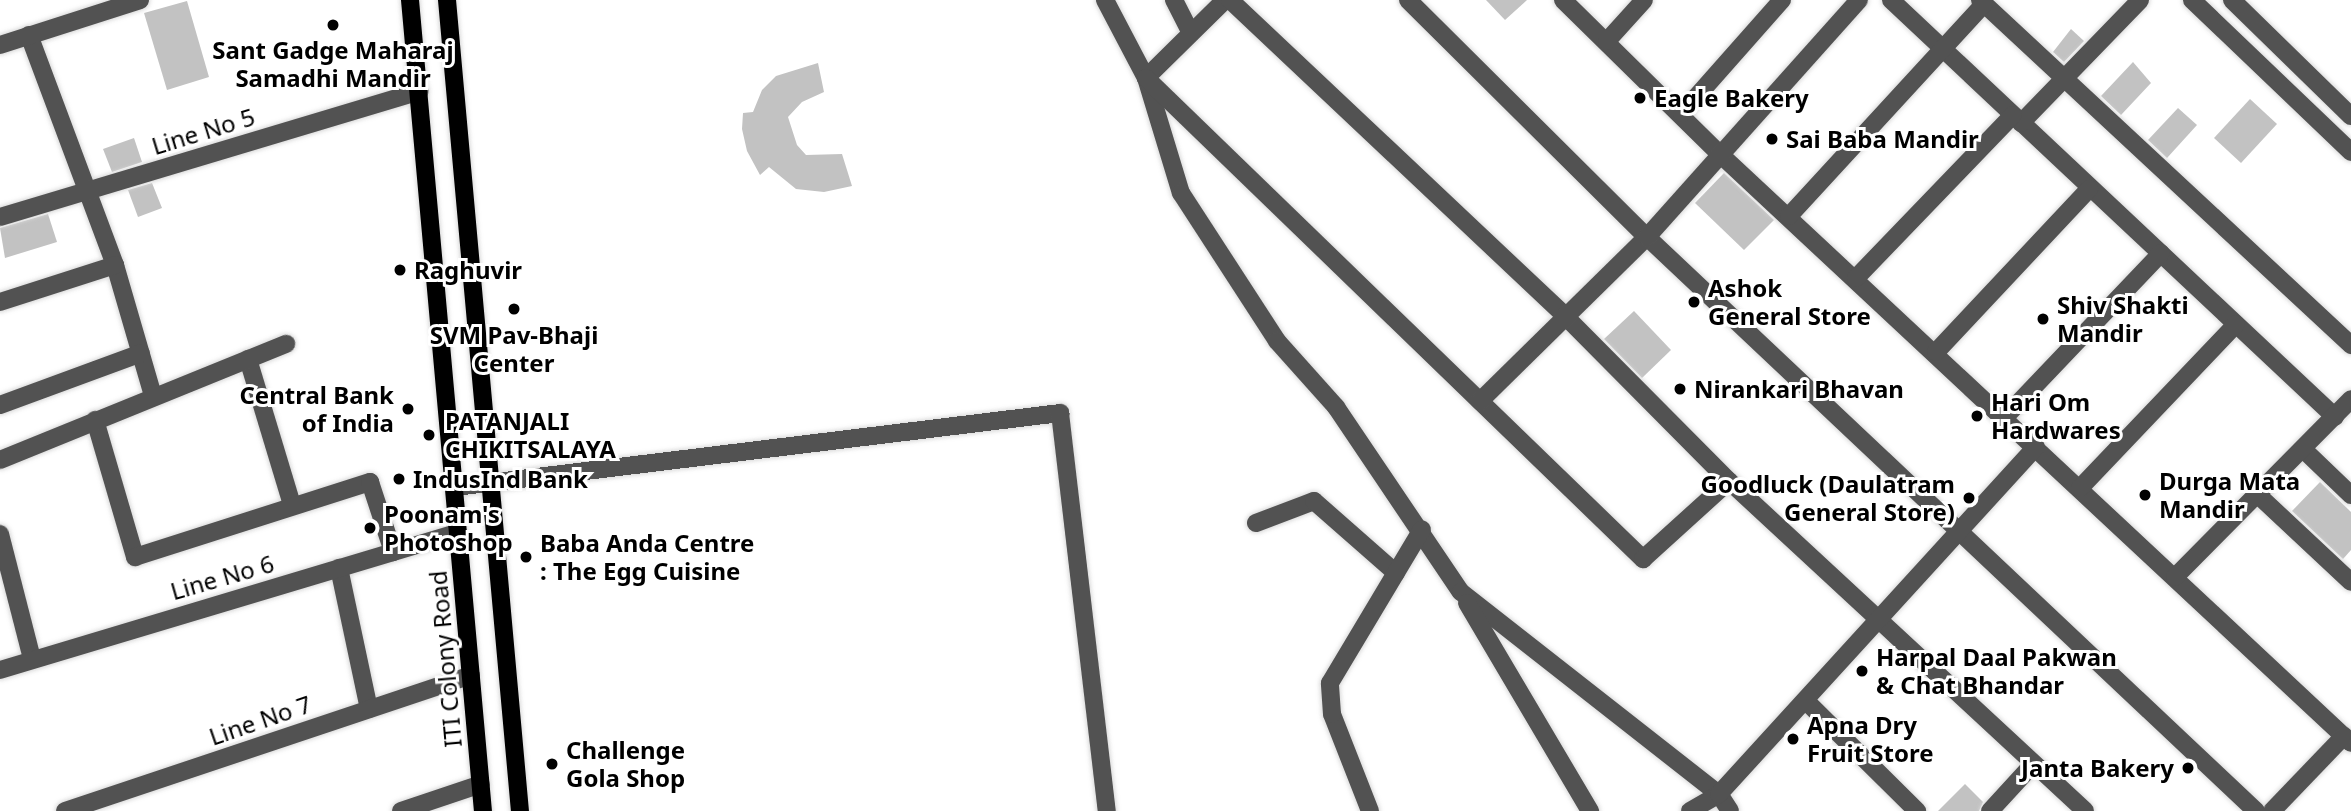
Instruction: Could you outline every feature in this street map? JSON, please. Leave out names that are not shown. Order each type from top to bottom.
[{"type":"main road","name":"ITI Colony Road","points":[[410,0],[483,811]]},
{"type":"main road","points":[[447,0],[520,811]]},
{"type":"street","points":[[0,45],[140,0]]},
{"type":"street","points":[[1105,0],[1146,78],[1181,193],[1277,341],[1336,407],[1422,529],[1590,811]]},
{"type":"street","points":[[1174,0],[1191,33]]},
{"type":"street","points":[[1146,78],[1225,0]]},
{"type":"street","points":[[1230,0],[1565,317],[1729,481],[1878,615],[2085,811]]},
{"type":"street","points":[[1408,0],[1647,237],[1961,530],[2256,811]]},
{"type":"street","points":[[1563,0],[1682,113],[1722,156],[1936,352],[2347,740],[2272,811]]},
{"type":"street","points":[[1607,41],[1644,0]]},
{"type":"street","points":[[1682,113],[1782,0]]},
{"type":"street","points":[[1480,401],[1647,237],[1859,0]]},
{"type":"street","points":[[1891,0],[2089,189],[2335,417]]},
{"type":"street","points":[[1856,278],[2140,0]]},
{"type":"street","points":[[2192,0],[2351,152]]},
{"type":"street","points":[[2232,0],[2351,117]]},
{"type":"street","points":[[1789,216],[1944,50],[1982,2],[2351,345]]},
{"type":"street","points":[[29,36],[115,265],[153,396]]},
{"type":"street","points":[[1146,78],[1643,559],[1729,481]]},
{"type":"street","name":"Line No 5","points":[[0,217],[420,91]]},
{"type":"street","points":[[1936,352],[2089,189]]},
{"type":"street","points":[[2005,417],[2161,253]]},
{"type":"street","points":[[0,302],[115,265]]},
{"type":"street","points":[[2080,488],[2236,324]]},
{"type":"street","points":[[0,460],[286,344]]},
{"type":"street","points":[[0,405],[141,353]]},
{"type":"street","points":[[248,359],[292,505]]},
{"type":"street","points":[[2175,577],[2304,450],[2351,399]]},
{"type":"street","points":[[455,487],[1060,412],[1107,811]]},
{"type":"street","points":[[95,420],[135,557],[370,482],[393,552]]},
{"type":"street","points":[[1690,811],[1719,794],[1807,702],[1878,615],[1961,530],[2036,447]]},
{"type":"street","points":[[2304,450],[2351,495]]},
{"type":"street","points":[[2258,495],[2351,582]]},
{"type":"street","points":[[1256,523],[1314,501],[1396,573]]},
{"type":"street","points":[[1370,811],[1332,714],[1330,683],[1422,529]]},
{"type":"street","name":"Line No 6","points":[[0,670],[458,533]]},
{"type":"street","points":[[0,534],[32,659]]},
{"type":"street","points":[[339,568],[369,709]]},
{"type":"street","points":[[1461,592],[1719,794],[1730,811]]},
{"type":"street","name":"Line No 7","points":[[65,811],[471,675]]},
{"type":"street","points":[[1807,702],[1917,811]]},
{"type":"street","points":[[1990,811],[2033,764]]},
{"type":"street","points":[[401,811],[481,784]]},
{"type":"building","points":[[1486,0],[1527,0],[1505,20]]},
{"type":"building","points":[[187,1],[209,77],[167,90],[144,13]]},
{"type":"building","points":[[2071,29],[2084,41],[2064,62],[2053,52]]},
{"type":"building","points":[[2133,62],[2151,83],[2121,115],[2101,96]]},
{"type":"building","points":[[818,63],[824,92],[802,102],[788,117],[797,145],[806,155],[842,154],[852,186],[824,192],[796,189],[769,167],[760,175],[747,151],[742,129],[743,113],[753,112],[762,90],[776,76]]},
{"type":"building","points":[[2250,99],[2277,124],[2241,163],[2214,138]]},
{"type":"building","points":[[2178,108],[2197,125],[2167,158],[2148,140]]},
{"type":"building","points":[[134,138],[142,162],[112,172],[103,149]]},
{"type":"building","points":[[1724,173],[1774,220],[1744,250],[1695,203]]},
{"type":"building","points":[[152,183],[162,208],[138,217],[128,190]]},
{"type":"building","points":[[48,214],[57,242],[5,258],[0,228]]},
{"type":"building","points":[[1634,311],[1671,350],[1642,378],[1604,339]]},
{"type":"building","points":[[2320,482],[2351,512],[2351,550],[2343,559],[2292,511]]},
{"type":"building","points":[[1965,784],[1983,802],[1979,811],[1938,811]]},
{"type":"place","name":"Sant Gadge Maharaj Samadhi Mandir","points":[[333,25]]},
{"type":"place","name":"Eagle Bakery","points":[[1640,98]]},
{"type":"place","name":"Sai Baba Mandir","points":[[1772,139]]},
{"type":"place","name":"Raghuvir","points":[[400,270]]},
{"type":"place","name":"Ashok General Store","points":[[1694,302]]},
{"type":"place","name":"SVM Pav-Bhaji Center","points":[[514,309]]},
{"type":"place","name":"Shiv Shakti Mandir","points":[[2043,319]]},
{"type":"place","name":"Nirankari Bhavan","points":[[1680,389]]},
{"type":"place","name":"Central Bank of India","points":[[408,409]]},
{"type":"place","name":"Hari Om Hardwares","points":[[1977,416]]},
{"type":"place","name":"PATANJALI CHIKITSALAYA","points":[[429,435]]},
{"type":"place","name":"IndusInd Bank","points":[[399,479]]},
{"type":"place","name":"Durga Mata Mandir","points":[[2145,495]]},
{"type":"place","name":"Goodluck (Daulatram General Store)","points":[[1969,498]]},
{"type":"place","name":"Poonam's Photoshop","points":[[370,528]]},
{"type":"place","name":"Baba Anda Centre : The Egg Cuisine","points":[[526,557]]},
{"type":"place","name":"Harpal Daal Pakwan & Chat Bhandar","points":[[1862,671]]},
{"type":"place","name":"Apna Dry Fruit Store","points":[[1793,739]]},
{"type":"place","name":"Challenge Gola Shop","points":[[552,764]]},
{"type":"place","name":"Janta Bakery","points":[[2188,768]]}]
